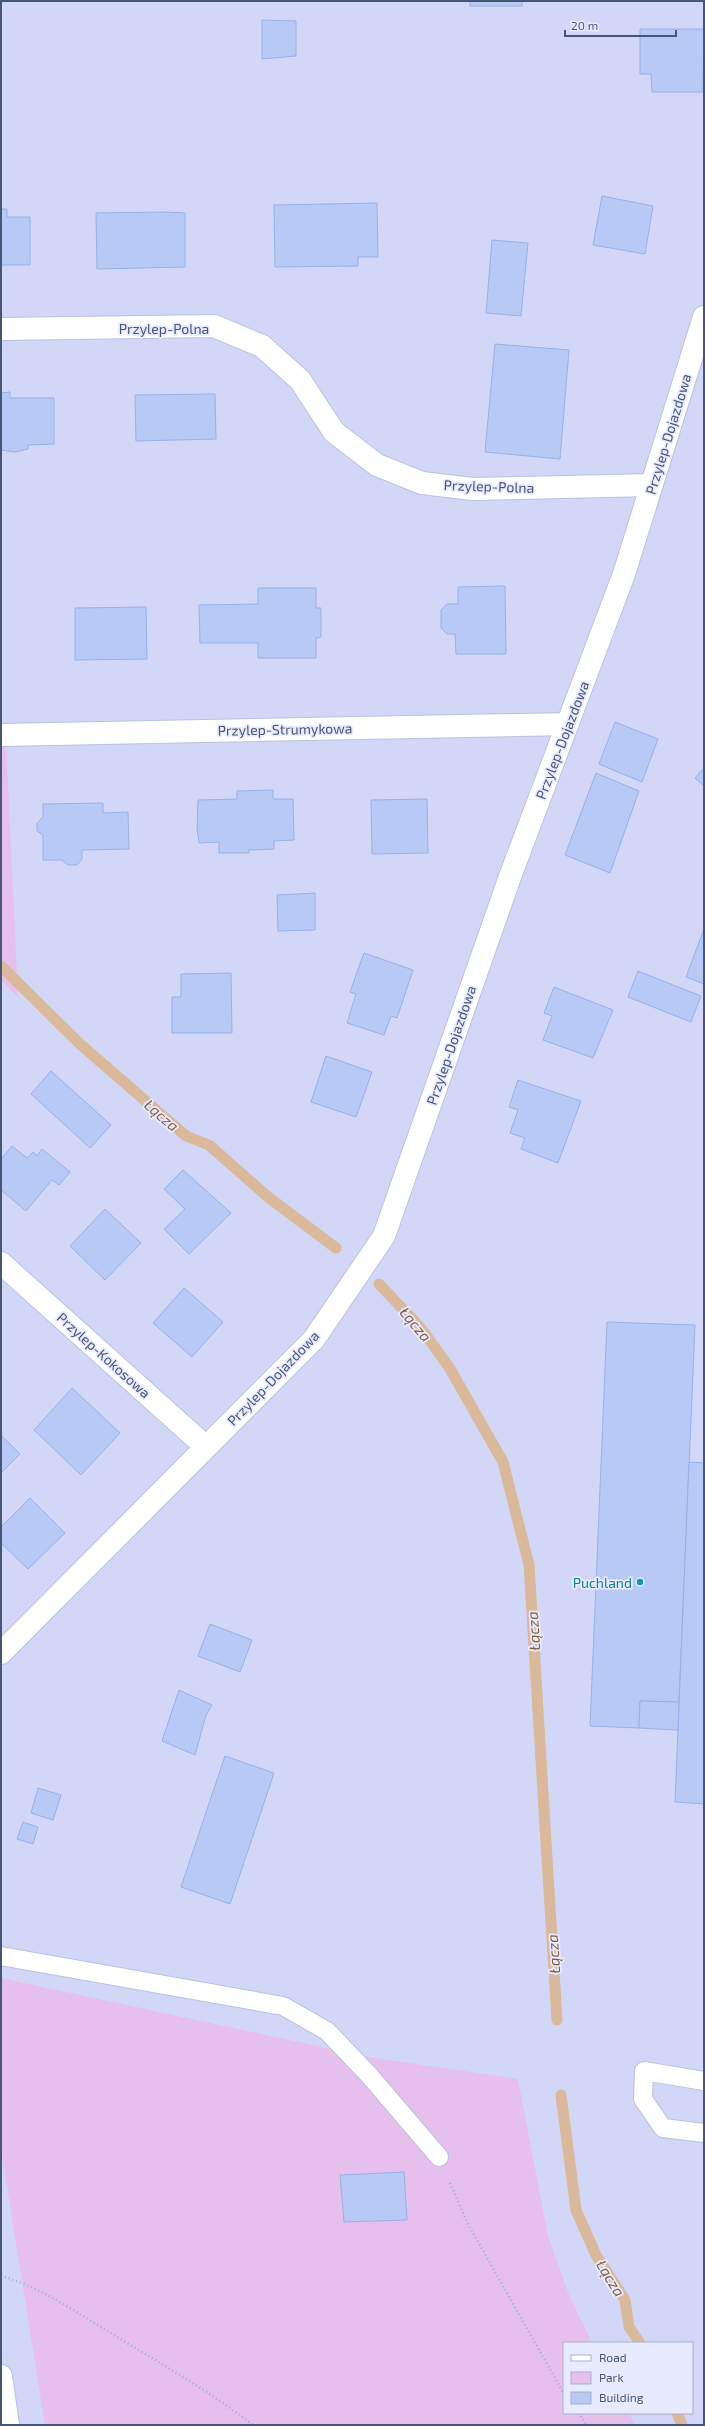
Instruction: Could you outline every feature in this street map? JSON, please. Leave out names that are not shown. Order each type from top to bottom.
[{"type":"street","name":"Przylep-Dojazdowa","points":[[1,1653],[314,1339],[384,1236],[511,874],[624,574],[704,317]]},
{"type":"street","name":"Przylep-Polna","points":[[1,329],[214,326],[262,346],[300,380],[334,432],[377,465],[422,483],[473,488],[652,485]]},
{"type":"street","name":"Przylep-Strumykowa","points":[[1,735],[568,724]]},
{"type":"street","name":"Przylep-Kokosowa","points":[[1,1263],[206,1447]]},
{"type":"street","points":[[1,2376],[8,2425]]},
{"type":"lane","points":[[1,1956],[283,2006],[327,2031],[369,2075],[439,2157]]},
{"type":"lane","points":[[704,2081],[644,2071],[643,2099],[663,2128],[704,2133]]},
{"type":"path","points":[[439,2157],[468,2224],[563,2392]]},
{"type":"path","points":[[1,2276],[20,2281],[88,2319],[216,2397],[253,2425]]},
{"type":"path","points":[[579,2414],[587,2425]]},
{"type":"shaded area","points":[[1,1],[704,1],[704,2425],[1,2425],[1,980],[18,997],[1,742]]},
{"type":"green space","points":[[1,742],[6,742],[18,998],[1,980]]},
{"type":"green space","points":[[1,1978],[369,2057],[518,2079],[548,2236],[569,2295],[592,2342],[563,2342],[563,2414],[630,2414],[635,2425],[45,2425],[1,2149]]},
{"type":"building","points":[[470,1],[522,1],[522,6],[470,6]]},
{"type":"building","points":[[262,20],[296,21],[296,56],[262,59]]},
{"type":"building","points":[[640,29],[704,29],[703,92],[652,92],[651,74],[640,74]]},
{"type":"building","points":[[602,196],[653,206],[645,254],[593,245]]},
{"type":"building","points":[[377,203],[378,257],[358,257],[358,266],[275,267],[274,205]]},
{"type":"building","points":[[1,209],[7,209],[7,217],[30,217],[30,265],[1,265]]},
{"type":"building","points":[[96,213],[185,213],[185,267],[97,269]]},
{"type":"building","points":[[492,240],[528,243],[521,316],[486,313]]},
{"type":"building","points":[[495,344],[569,350],[560,459],[485,452]]},
{"type":"building","points":[[10,392],[10,398],[54,398],[54,444],[28,445],[28,449],[15,452],[1,450],[1,393]]},
{"type":"building","points":[[215,394],[216,439],[136,441],[135,395]]},
{"type":"building","points":[[505,586],[506,654],[456,654],[455,634],[447,634],[441,628],[441,610],[447,604],[458,604],[458,587]]},
{"type":"building","points":[[258,588],[316,588],[316,608],[321,608],[321,637],[316,638],[316,658],[258,658],[258,643],[200,643],[199,605],[258,604]]},
{"type":"building","points":[[146,607],[147,659],[75,660],[75,608]]},
{"type":"building","points":[[615,722],[658,739],[642,782],[599,764]]},
{"type":"building","points":[[704,768],[704,786],[695,778]]},
{"type":"building","points":[[596,773],[639,791],[610,873],[565,855]]},
{"type":"building","points":[[273,790],[273,799],[293,799],[294,840],[274,841],[274,849],[249,850],[249,853],[219,853],[219,842],[199,843],[197,828],[198,800],[237,799],[237,791]]},
{"type":"building","points":[[427,799],[428,853],[372,854],[371,800]]},
{"type":"building","points":[[103,803],[103,813],[128,812],[129,849],[82,850],[82,859],[77,865],[68,865],[62,860],[43,860],[43,835],[37,831],[37,823],[43,817],[43,804]]},
{"type":"building","points":[[315,893],[315,930],[278,931],[277,895]]},
{"type":"building","points":[[704,929],[704,984],[686,977]]},
{"type":"building","points":[[364,953],[413,970],[397,1018],[391,1016],[384,1035],[347,1023],[356,994],[350,992]]},
{"type":"building","points":[[638,971],[701,996],[691,1022],[628,997]]},
{"type":"building","points":[[231,973],[232,1033],[172,1033],[172,997],[181,997],[181,974]]},
{"type":"building","points":[[554,987],[613,1010],[593,1058],[543,1040],[552,1016],[544,1013]]},
{"type":"building","points":[[326,1056],[372,1072],[356,1117],[311,1102]]},
{"type":"building","points":[[51,1071],[111,1125],[90,1148],[31,1094]]},
{"type":"building","points":[[518,1080],[581,1101],[558,1163],[521,1149],[525,1138],[510,1133],[518,1110],[509,1107]]},
{"type":"building","points":[[12,1146],[27,1158],[33,1152],[37,1156],[42,1149],[70,1172],[59,1185],[52,1180],[26,1211],[1,1190],[1,1159]]},
{"type":"building","points":[[183,1170],[231,1213],[189,1254],[164,1229],[185,1209],[164,1189]]},
{"type":"building","points":[[105,1209],[141,1243],[105,1280],[70,1246]]},
{"type":"building","points":[[184,1288],[223,1322],[192,1357],[153,1323]]},
{"type":"building","name":"Puchland","points":[[607,1322],[695,1325],[679,1702],[640,1701],[639,1728],[590,1726]]},
{"type":"building","points":[[72,1388],[120,1433],[81,1475],[34,1430]]},
{"type":"building","points":[[1,1435],[20,1454],[1,1473]]},
{"type":"building","points":[[689,1462],[704,1463],[704,1804],[675,1802]]},
{"type":"building","points":[[30,1498],[65,1533],[28,1569],[1,1543],[1,1527]]},
{"type":"building","points":[[210,1624],[252,1640],[240,1672],[198,1656]]},
{"type":"building","points":[[179,1690],[212,1705],[206,1715],[195,1755],[162,1741]]},
{"type":"building","points":[[640,1701],[679,1702],[678,1730],[639,1728]]},
{"type":"building","points":[[225,1756],[274,1773],[230,1904],[181,1887]]},
{"type":"building","points":[[38,1788],[61,1795],[53,1820],[31,1813]]},
{"type":"building","points":[[23,1822],[38,1827],[33,1844],[17,1839]]},
{"type":"building","points":[[404,2172],[407,2220],[344,2222],[340,2175]]},
{"type":"waterway","name":"Łącza","points":[[1,966],[80,1044],[186,1136],[209,1145],[268,1197],[336,1248]]},
{"type":"waterway","name":"Łącza","points":[[379,1284],[420,1327],[449,1367],[503,1462],[529,1565],[557,2020]]},
{"type":"waterway","name":"Łącza","points":[[561,2095],[576,2210],[596,2255],[625,2300],[629,2327],[639,2342]]},
{"type":"waterway","name":"Łącza","points":[[677,2414],[682,2425]]},
{"type":"place","name":"Puchland","points":[[640,1582]]}]
